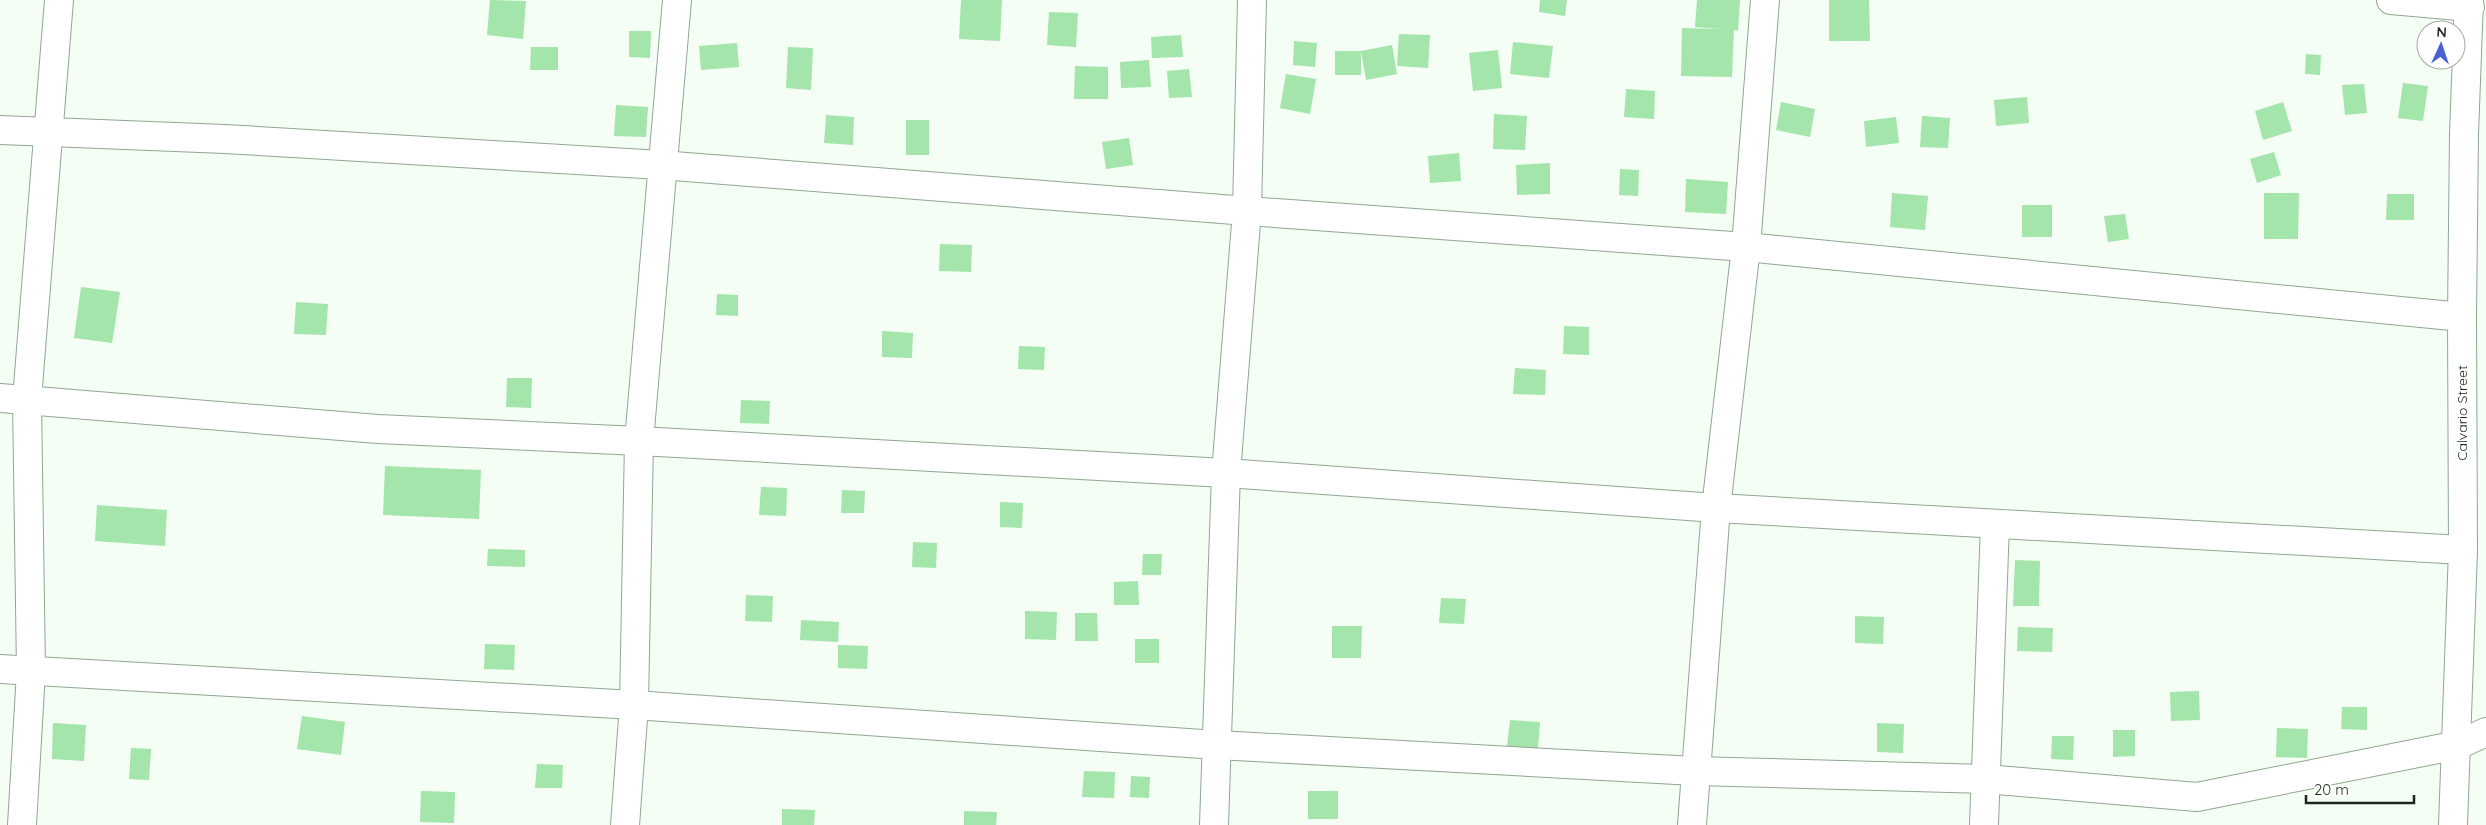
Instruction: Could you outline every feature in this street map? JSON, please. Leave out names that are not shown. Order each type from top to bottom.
[{"type":"street","points":[[22,825],[31,672],[27,399],[59,0]]},
{"type":"street","points":[[625,825],[634,705],[639,441],[661,165],[677,0]]},
{"type":"street","points":[[1214,825],[1226,473],[1246,212],[1252,0]]},
{"type":"street","points":[[1692,825],[1716,508],[1746,246],[1764,0]]},
{"type":"street","points":[[2391,0],[2470,4]]},
{"type":"street","name":"Calvario Street","points":[[2453,825],[2458,745],[2463,550],[2462,317],[2475,130],[2470,4]]},
{"type":"street","points":[[0,130],[225,139],[661,165],[1246,212],[1746,246],[2462,317]]},
{"type":"street","points":[[0,398],[378,429],[639,441],[1226,473],[1716,508],[2463,550]]},
{"type":"street","points":[[1984,825],[1996,524]]},
{"type":"street","points":[[0,669],[634,705],[1217,745],[1695,771],[1986,780],[2197,797],[2458,745],[2486,732]]},
{"type":"building","points":[[490,0],[526,1],[523,39],[487,35]]},
{"type":"building","points":[[961,0],[1002,0],[1000,41],[959,39]]},
{"type":"building","points":[[1540,0],[1567,0],[1565,16],[1539,12]]},
{"type":"building","points":[[1697,0],[1740,0],[1738,31],[1734,30],[1732,77],[1681,76],[1682,28],[1720,29],[1695,27]]},
{"type":"building","points":[[1829,0],[1869,0],[1870,41],[1829,41]]},
{"type":"building","points":[[1049,12],[1078,13],[1076,47],[1047,45]]},
{"type":"building","points":[[629,31],[651,31],[650,58],[629,57]]},
{"type":"building","points":[[1399,34],[1430,35],[1428,68],[1397,66]]},
{"type":"building","points":[[1181,35],[1183,57],[1152,58],[1151,37]]},
{"type":"building","points":[[1294,41],[1317,43],[1315,67],[1293,65]]},
{"type":"building","points":[[1513,42],[1553,46],[1549,78],[1510,74]]},
{"type":"building","points":[[737,43],[739,67],[701,70],[699,46]]},
{"type":"building","points":[[1392,45],[1397,74],[1366,80],[1361,51]]},
{"type":"building","points":[[531,47],[558,47],[558,70],[530,70]]},
{"type":"building","points":[[788,47],[813,48],[811,90],[786,88]]},
{"type":"building","points":[[1498,50],[1502,88],[1473,91],[1469,53]]},
{"type":"building","points":[[1335,51],[1361,51],[1361,75],[1335,75]]},
{"type":"building","points":[[2306,54],[2321,55],[2320,75],[2305,74]]},
{"type":"building","points":[[1149,60],[1151,87],[1121,88],[1120,62]]},
{"type":"building","points":[[1075,66],[1108,67],[1108,99],[1074,99]]},
{"type":"building","points":[[1189,69],[1192,97],[1169,98],[1167,71]]},
{"type":"building","points":[[1286,74],[1316,79],[1310,114],[1280,108]]},
{"type":"building","points":[[2403,83],[2428,86],[2423,121],[2398,118]]},
{"type":"building","points":[[2364,84],[2367,113],[2345,115],[2342,85]]},
{"type":"building","points":[[1626,89],[1655,91],[1654,119],[1624,117]]},
{"type":"building","points":[[2027,97],[2029,123],[1996,126],[1994,100]]},
{"type":"building","points":[[1781,102],[1815,109],[1810,137],[1776,130]]},
{"type":"building","points":[[2283,102],[2292,131],[2263,140],[2255,111]]},
{"type":"building","points":[[616,105],[648,107],[646,137],[614,136]]},
{"type":"building","points":[[1494,114],[1527,116],[1525,150],[1493,149]]},
{"type":"building","points":[[826,115],[854,117],[853,145],[824,143]]},
{"type":"building","points":[[1922,116],[1950,118],[1948,148],[1920,147]]},
{"type":"building","points":[[1896,117],[1899,143],[1866,147],[1864,121]]},
{"type":"building","points":[[906,120],[929,120],[929,155],[906,155]]},
{"type":"building","points":[[1129,138],[1133,165],[1106,169],[1102,142]]},
{"type":"building","points":[[2274,152],[2281,175],[2257,183],[2250,159]]},
{"type":"building","points":[[1459,153],[1461,181],[1430,183],[1428,156]]},
{"type":"building","points":[[1550,163],[1550,194],[1517,195],[1516,165]]},
{"type":"building","points":[[1620,169],[1639,170],[1638,196],[1619,195]]},
{"type":"building","points":[[1686,179],[1728,182],[1726,214],[1685,212]]},
{"type":"building","points":[[1892,193],[1928,196],[1925,230],[1890,227]]},
{"type":"building","points":[[2264,193],[2299,193],[2298,239],[2264,239]]},
{"type":"building","points":[[2387,194],[2414,194],[2414,220],[2386,220]]},
{"type":"building","points":[[2022,205],[2052,205],[2052,237],[2022,237]]},
{"type":"building","points":[[2125,214],[2129,239],[2108,242],[2104,216]]},
{"type":"building","points":[[940,244],[972,245],[971,272],[939,271]]},
{"type":"building","points":[[81,287],[120,292],[112,343],[74,338]]},
{"type":"building","points":[[717,294],[738,295],[738,316],[716,315]]},
{"type":"building","points":[[296,302],[328,304],[326,335],[294,334]]},
{"type":"building","points":[[1564,326],[1589,327],[1589,355],[1563,354]]},
{"type":"building","points":[[882,331],[913,333],[912,358],[882,357]]},
{"type":"building","points":[[1019,346],[1045,347],[1044,370],[1018,369]]},
{"type":"building","points":[[1515,368],[1546,370],[1545,395],[1513,394]]},
{"type":"building","points":[[507,378],[532,378],[531,408],[506,407]]},
{"type":"building","points":[[741,400],[770,401],[769,424],[740,423]]},
{"type":"building","points":[[385,466],[481,470],[479,519],[383,515]]},
{"type":"building","points":[[761,487],[787,488],[786,516],[759,515]]},
{"type":"building","points":[[842,490],[865,491],[864,513],[841,513]]},
{"type":"building","points":[[1000,502],[1023,503],[1022,528],[1000,527]]},
{"type":"building","points":[[97,505],[167,510],[165,546],[95,541]]},
{"type":"building","points":[[913,542],[937,543],[936,568],[912,567]]},
{"type":"building","points":[[488,549],[525,550],[525,567],[487,566]]},
{"type":"building","points":[[1143,554],[1162,554],[1161,575],[1142,575]]},
{"type":"building","points":[[2015,560],[2040,561],[2039,606],[2013,606]]},
{"type":"building","points":[[1138,581],[1139,605],[1114,605],[1114,582]]},
{"type":"building","points":[[746,595],[773,596],[772,622],[745,621]]},
{"type":"building","points":[[1441,598],[1466,599],[1464,624],[1439,623]]},
{"type":"building","points":[[1025,611],[1057,612],[1056,640],[1025,639]]},
{"type":"building","points":[[1075,613],[1097,613],[1098,641],[1075,641]]},
{"type":"building","points":[[1855,616],[1884,617],[1883,644],[1855,643]]},
{"type":"building","points":[[801,620],[839,622],[838,642],[800,640]]},
{"type":"building","points":[[1332,626],[1362,626],[1361,658],[1332,658]]},
{"type":"building","points":[[2018,627],[2053,628],[2052,652],[2017,651]]},
{"type":"building","points":[[1135,639],[1159,639],[1159,663],[1135,663]]},
{"type":"building","points":[[485,644],[515,645],[514,670],[484,669]]},
{"type":"building","points":[[838,645],[868,646],[867,669],[838,668]]},
{"type":"building","points":[[2199,691],[2200,720],[2171,721],[2170,692]]},
{"type":"building","points":[[2342,707],[2367,707],[2367,730],[2341,729]]},
{"type":"building","points":[[302,716],[345,722],[341,755],[297,749]]},
{"type":"building","points":[[1510,720],[1540,722],[1538,749],[1507,746]]},
{"type":"building","points":[[53,723],[86,725],[84,761],[52,759]]},
{"type":"building","points":[[1877,723],[1904,724],[1903,753],[1877,752]]},
{"type":"building","points":[[2277,728],[2308,729],[2307,758],[2276,757]]},
{"type":"building","points":[[2113,730],[2135,730],[2135,756],[2113,757]]},
{"type":"building","points":[[2052,736],[2074,736],[2073,760],[2051,759]]},
{"type":"building","points":[[131,748],[151,749],[149,780],[129,779]]},
{"type":"building","points":[[537,764],[563,765],[562,788],[535,788]]},
{"type":"building","points":[[1084,771],[1115,772],[1114,798],[1082,797]]},
{"type":"building","points":[[1131,776],[1150,777],[1149,798],[1130,797]]},
{"type":"building","points":[[421,791],[455,792],[454,823],[420,822]]},
{"type":"building","points":[[1308,791],[1338,791],[1338,819],[1308,819]]},
{"type":"building","points":[[782,809],[815,810],[814,825],[782,825]]},
{"type":"building","points":[[964,811],[997,812],[996,825],[964,825]]}]
